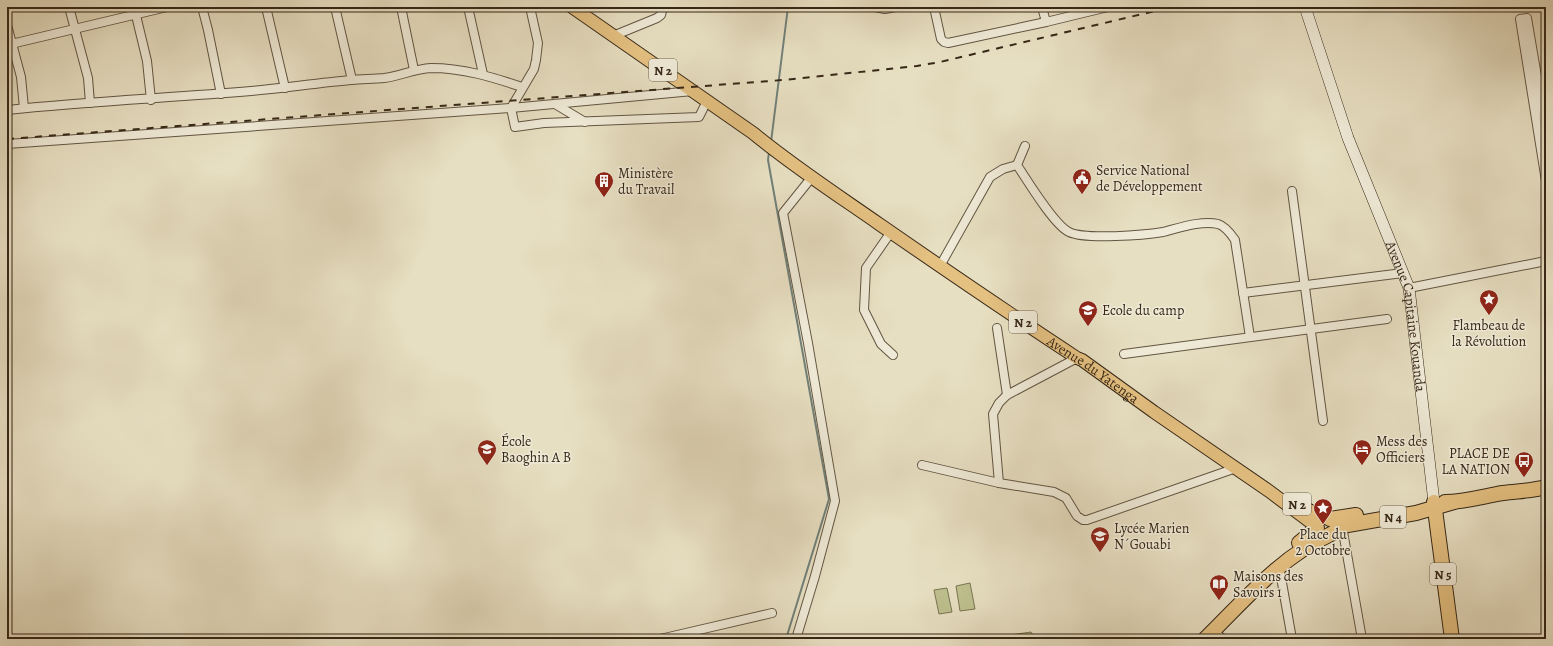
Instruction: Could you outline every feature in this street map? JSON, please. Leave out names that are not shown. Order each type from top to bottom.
[{"type":"highway","name":"N 4","points":[[1327,527],[1434,505],[1546,487]]},
{"type":"highway","name":"Avenue Capitaine Kouanda","points":[[1434,505],[1452,639]]},
{"type":"highway","points":[[1214,636],[1236,607],[1280,566],[1303,539],[1327,527]]},
{"type":"main road","name":"N 2","points":[[572,7],[707,101]]},
{"type":"main road","name":"Avenue du Yatenga","points":[[707,101],[753,133],[777,153],[940,266],[1082,360],[1154,412],[1269,491],[1327,527]]},
{"type":"street","points":[[69,7],[88,78],[90,103]]},
{"type":"street","points":[[10,44],[75,30],[135,11],[167,7]]},
{"type":"street","points":[[202,7],[221,94]]},
{"type":"street","points":[[266,7],[285,88]]},
{"type":"street","points":[[335,7],[352,80]]},
{"type":"street","points":[[401,7],[414,70]]},
{"type":"street","points":[[468,7],[483,74]]},
{"type":"street","points":[[530,7],[538,50],[534,69],[511,108],[515,127],[544,124],[699,117],[707,101]]},
{"type":"street","points":[[613,36],[657,18],[661,15],[663,7]]},
{"type":"street","points":[[875,7],[885,9],[895,7]]},
{"type":"street","points":[[934,7],[941,40],[946,42],[1046,22],[1108,7]]},
{"type":"street","points":[[1042,7],[1046,22]]},
{"type":"street","name":"Avenue Capitaine Kouanda","points":[[1305,7],[1348,138],[1409,288],[1434,505]]},
{"type":"street","points":[[135,11],[147,61],[150,100]]},
{"type":"street","points":[[1546,129],[1527,18],[1520,19],[1546,181]]},
{"type":"street","points":[[7,25],[10,44],[21,77],[24,108]]},
{"type":"street","points":[[7,110],[150,100],[285,88],[352,80],[386,78],[414,70],[450,69],[483,74],[522,87]]},
{"type":"street","points":[[7,144],[511,108],[693,91]]},
{"type":"street","points":[[554,104],[585,122]]},
{"type":"street","points":[[1018,165],[1025,146]]},
{"type":"street","points":[[940,266],[990,177],[1003,169],[1018,165]]},
{"type":"street","points":[[1018,165],[1035,193],[1060,225],[1069,233],[1097,237],[1160,232],[1199,224],[1218,224],[1229,231],[1235,240],[1250,337]]},
{"type":"street","points":[[796,639],[835,501],[812,365],[783,213],[812,177]]},
{"type":"street","points":[[1292,191],[1323,421]]},
{"type":"street","points":[[891,232],[866,268],[864,310],[881,344],[893,354]]},
{"type":"street","points":[[1409,288],[1546,261]]},
{"type":"street","points":[[1243,293],[1403,273]]},
{"type":"street","points":[[1124,354],[1387,319]]},
{"type":"street","points":[[997,328],[1007,395]]},
{"type":"street","points":[[999,483],[994,414],[999,403],[1007,395],[1077,358]]},
{"type":"street","points":[[922,465],[999,483],[1054,492],[1066,498],[1082,520],[1087,520],[1236,468]]},
{"type":"street","points":[[1327,527],[1362,639]]},
{"type":"street","points":[[1280,566],[1292,639]]},
{"type":"street","points":[[660,639],[772,613]]},
{"type":"green space","points":[[970,583],[975,609],[960,611],[956,586]]},
{"type":"green space","points":[[947,588],[952,612],[939,614],[934,590]]},
{"type":"green space","points":[[1031,632],[1036,639],[983,639]]},
{"type":"waterway","points":[[771,142],[788,7]]},
{"type":"waterway","points":[[769,152],[768,160],[829,499],[786,639]]},
{"type":"railway","points":[[7,139],[783,80],[917,66],[940,62],[1172,7]]},
{"type":"place","name":"Service National de Développement","points":[[1082,195]]},
{"type":"place","name":"Ministère du Travail","points":[[604,198]]},
{"type":"place","name":"Flambeau de la Révolution","points":[[1489,316]]},
{"type":"place","name":"Ecole du camp","points":[[1088,327]]},
{"type":"place","name":"École Baoghin A B","points":[[487,466]]},
{"type":"place","name":"Mess des Officiers","points":[[1362,466]]},
{"type":"place","name":"PLACE DE LA NATION","points":[[1524,478]]},
{"type":"place","name":"Place du 2 Octobre","points":[[1323,525]]},
{"type":"place","name":"Lycée Marien N´Gouabi","points":[[1100,553]]},
{"type":"place","name":"Maisons des Savoirs 1","points":[[1219,601]]}]
